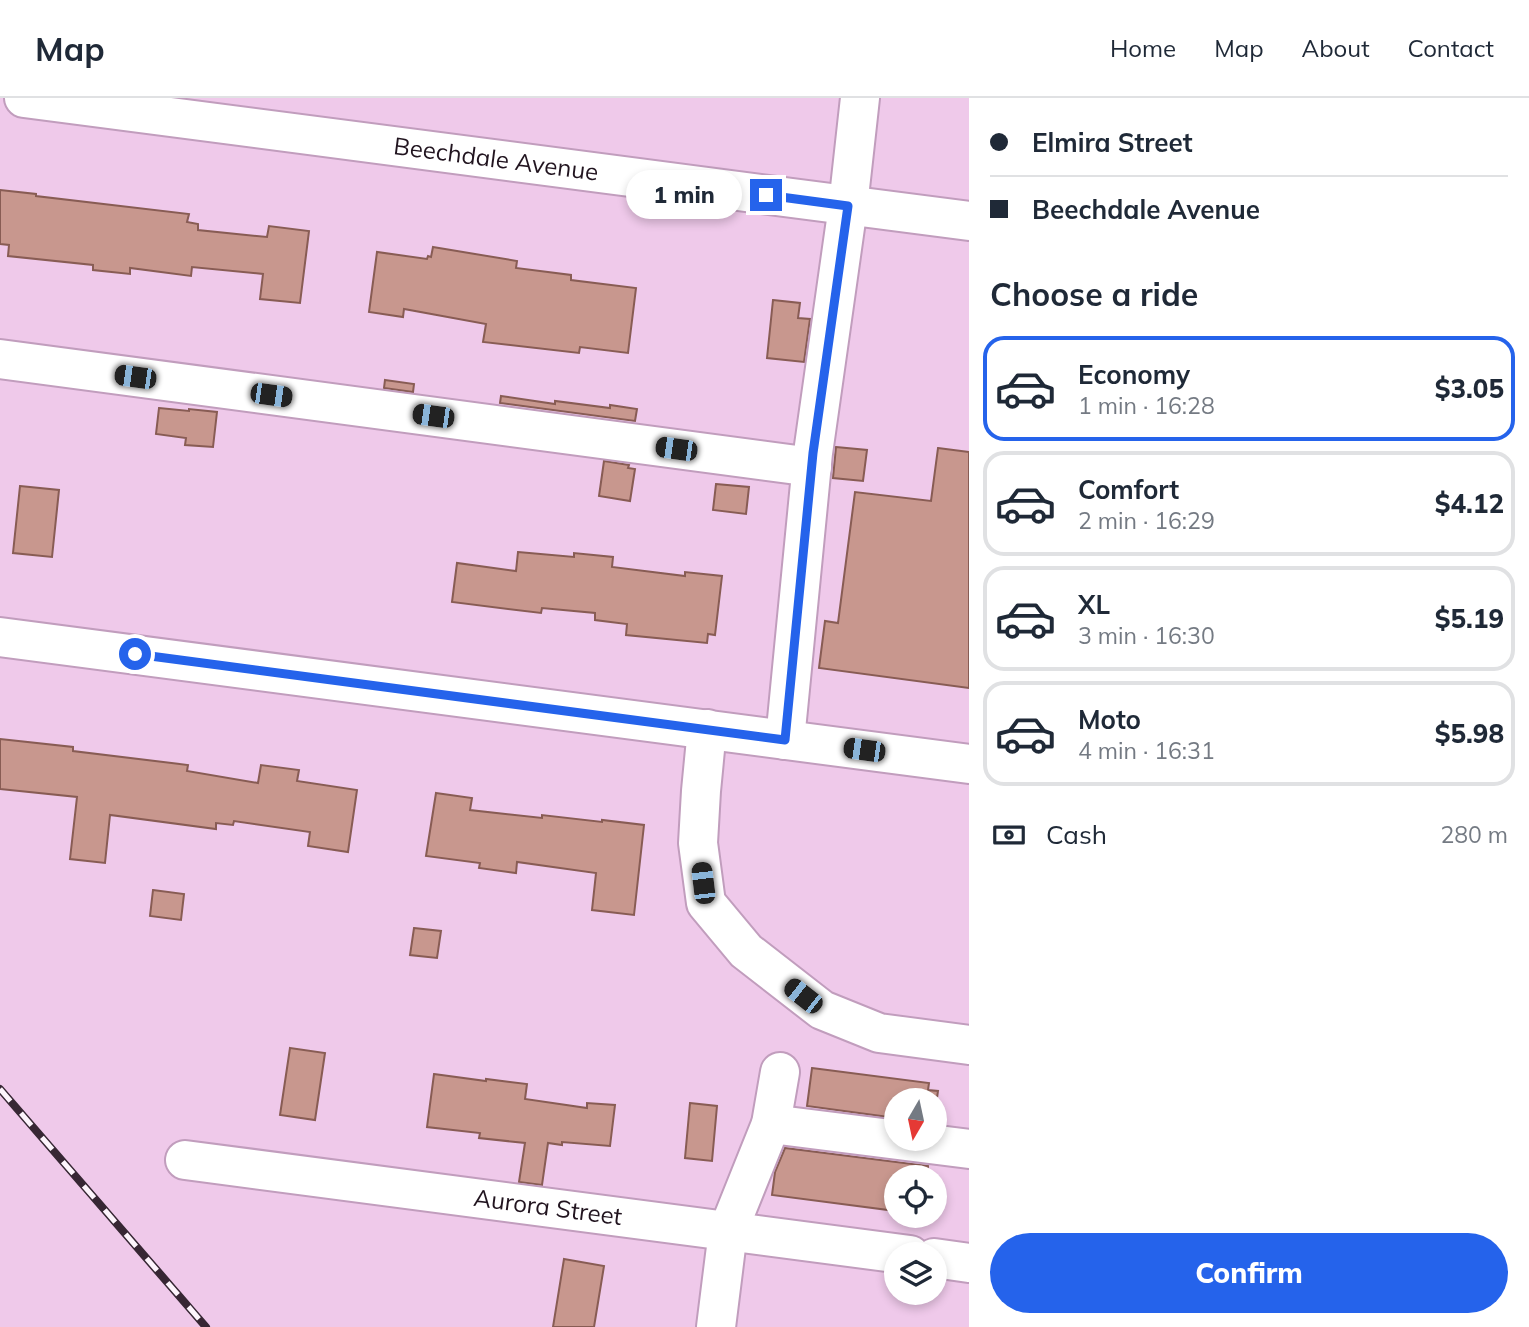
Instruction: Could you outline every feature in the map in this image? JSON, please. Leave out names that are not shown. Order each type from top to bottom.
[{"type":"street","name":"Beechdale Avenue","points":[[23,98],[969,222]]},
{"type":"street","points":[[785,740],[812,467],[860,98]]},
{"type":"street","points":[[0,359],[812,467]]},
{"type":"street","points":[[0,637],[969,764]]},
{"type":"street","points":[[707,729],[698,843],[706,902],[746,951],[822,1010],[879,1033],[969,1045]]},
{"type":"street","points":[[716,1327],[727,1231],[771,1124],[780,1072]]},
{"type":"street","points":[[771,1124],[969,1149]]},
{"type":"street","name":"Aurora Street","points":[[184,1160],[884,1252]]},
{"type":"street","points":[[947,1259],[969,1262]]},
{"type":"building","points":[[0,190],[189,214],[187,222],[198,224],[198,230],[267,237],[269,226],[309,231],[300,303],[260,299],[263,274],[192,267],[191,276],[130,268],[130,274],[93,270],[93,265],[8,256],[9,245],[0,244]]},
{"type":"building","points":[[433,247],[517,261],[516,268],[571,275],[571,280],[636,288],[628,353],[580,347],[579,353],[483,342],[486,324],[404,309],[403,317],[369,312],[377,252],[427,259],[428,256],[431,257]]},
{"type":"building","points":[[773,300],[800,303],[798,318],[810,319],[804,362],[767,358]]},
{"type":"building","points":[[385,380],[414,384],[413,392],[384,388]]},
{"type":"building","points":[[501,396],[555,404],[555,401],[637,409],[635,421],[500,403]]},
{"type":"building","points":[[159,408],[217,412],[213,447],[185,445],[186,438],[156,434]]},
{"type":"building","points":[[836,447],[867,450],[863,481],[833,478]]},
{"type":"building","points":[[938,448],[969,452],[969,688],[819,668],[825,621],[838,623],[855,492],[931,501]]},
{"type":"building","points":[[604,461],[629,465],[628,468],[635,469],[630,501],[599,496]]},
{"type":"building","points":[[716,484],[749,487],[746,514],[713,510]]},
{"type":"building","points":[[20,486],[59,490],[52,557],[13,553]]},
{"type":"building","points":[[518,552],[613,557],[612,567],[685,576],[685,572],[722,576],[715,635],[708,634],[707,643],[626,635],[627,624],[595,620],[595,613],[542,608],[541,613],[452,602],[457,563],[516,571]]},
{"type":"building","points":[[0,739],[188,765],[187,771],[258,783],[261,765],[299,770],[297,781],[357,790],[348,852],[308,846],[310,832],[234,821],[233,825],[216,823],[216,829],[110,815],[105,863],[70,859],[77,797],[0,789]]},
{"type":"building","points":[[436,793],[472,798],[470,810],[644,825],[634,915],[592,910],[596,873],[517,862],[516,873],[479,868],[480,863],[426,856]]},
{"type":"building","points":[[153,890],[184,894],[181,920],[150,916]]},
{"type":"building","points":[[414,928],[441,931],[437,958],[410,955]]},
{"type":"building","points":[[290,1048],[325,1053],[315,1120],[280,1115]]},
{"type":"building","points":[[812,1068],[929,1083],[928,1088],[884,1088],[884,1116],[807,1106]]},
{"type":"building","points":[[434,1074],[527,1084],[525,1099],[587,1108],[587,1103],[615,1105],[610,1146],[548,1143],[542,1185],[519,1182],[525,1143],[479,1138],[480,1133],[427,1127]]},
{"type":"building","points":[[690,1103],[717,1106],[712,1161],[685,1158]]},
{"type":"building","points":[[785,1148],[920,1165],[884,1165],[884,1209],[772,1195],[775,1172]]},
{"type":"building","points":[[564,1259],[604,1266],[594,1327],[553,1327]]},
{"type":"railway","points":[[0,1089],[206,1327]]},
{"type":"route","points":[[135,654],[785,740],[813,453],[848,206],[766,195]]}]
